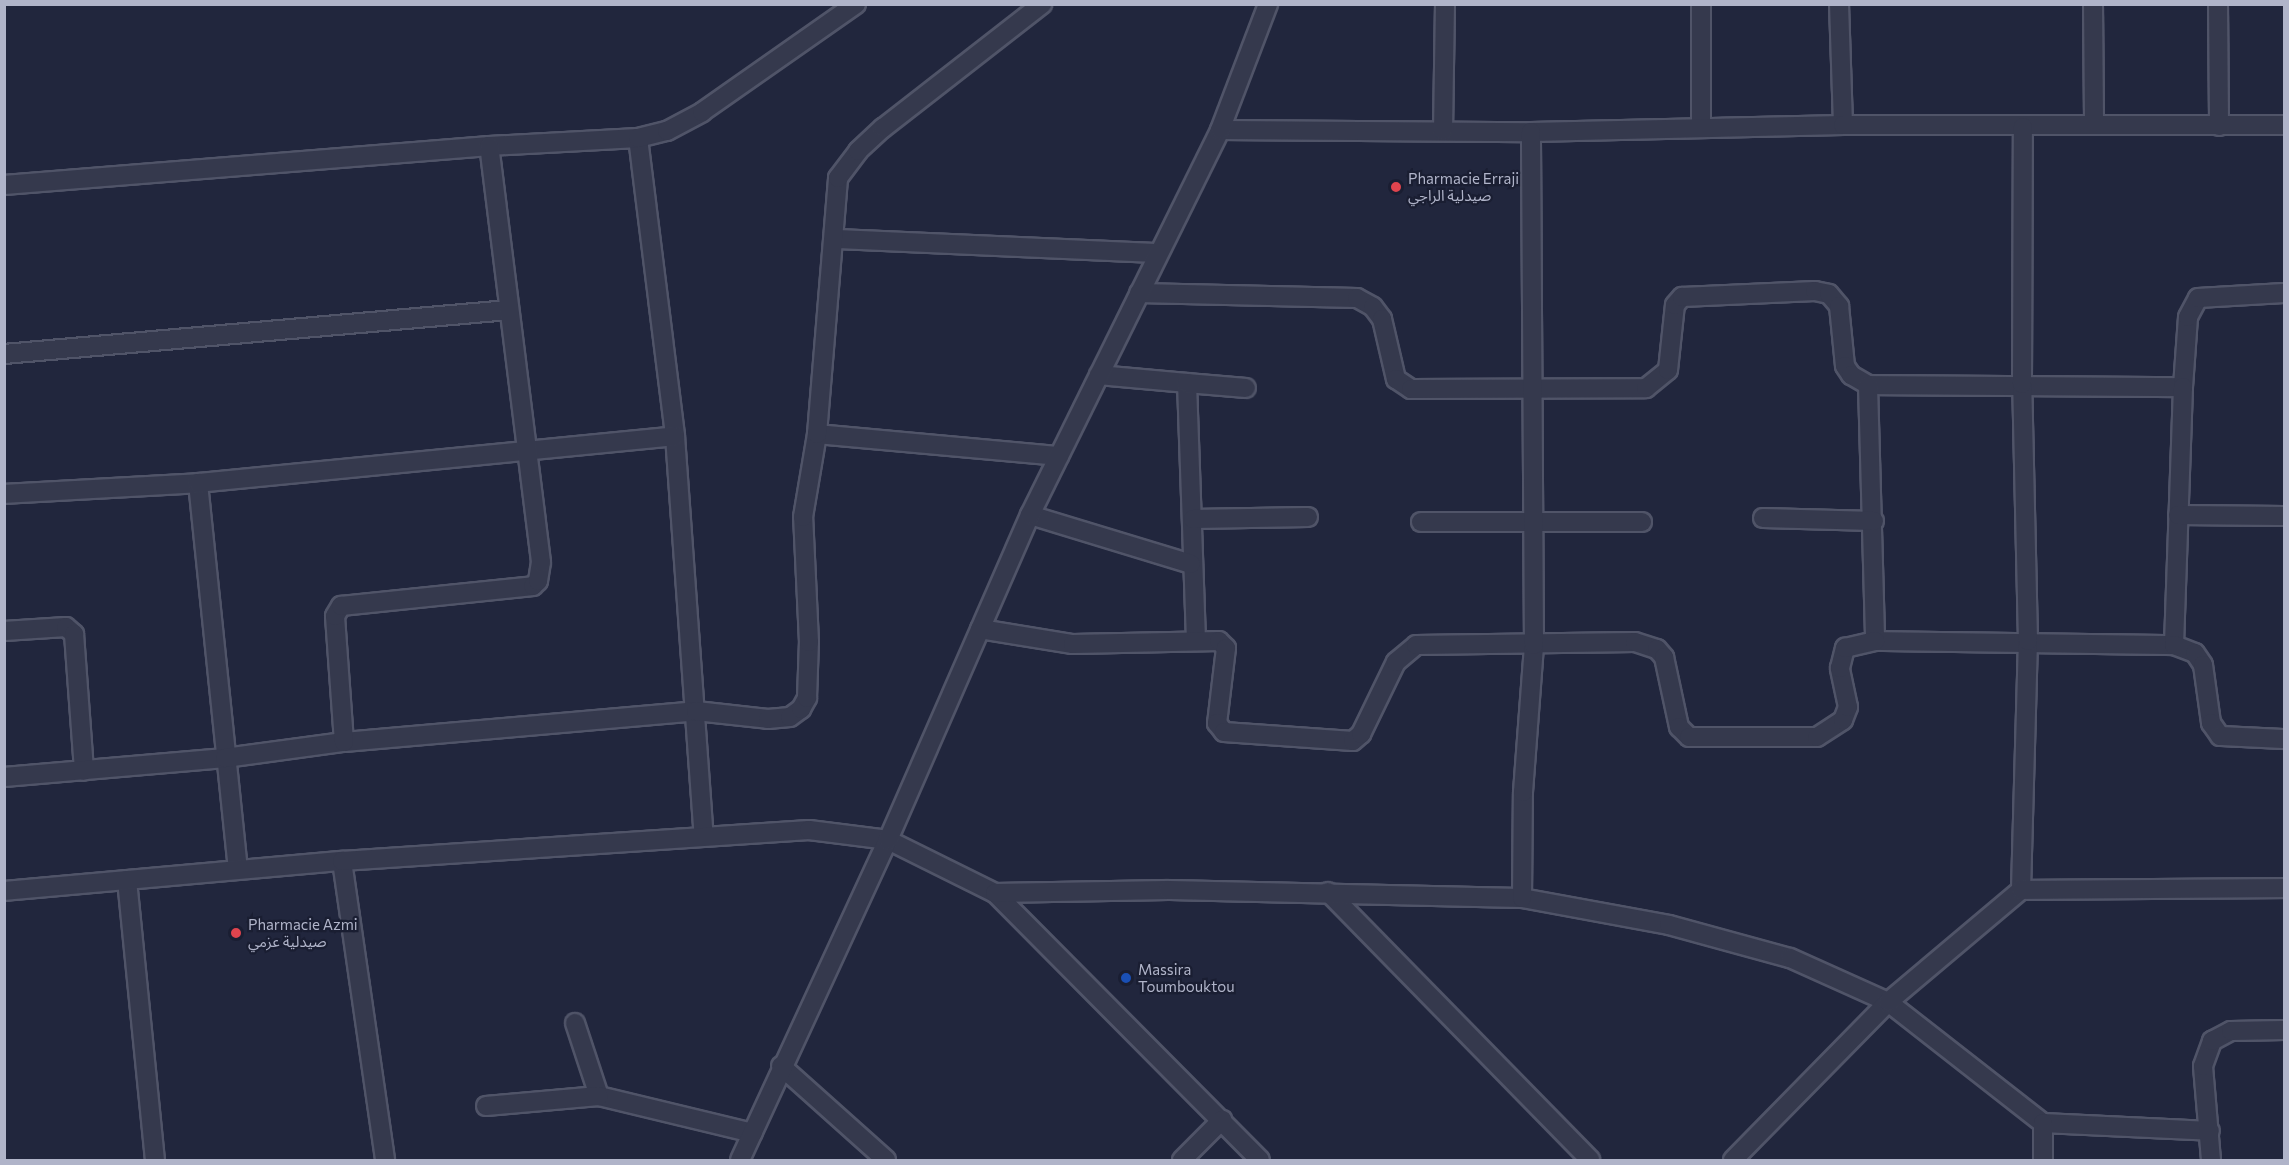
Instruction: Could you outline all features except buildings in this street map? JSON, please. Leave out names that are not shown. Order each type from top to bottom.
[{"type":"street","points":[[4,185],[489,146],[638,138],[667,131],[702,112],[856,4]]},
{"type":"street","points":[[4,777],[225,758],[344,742],[696,711],[768,719],[790,717],[807,698],[803,517],[817,434],[836,239],[838,178],[858,151],[1042,4]]},
{"type":"street","points":[[740,1161],[781,1066],[888,840],[1030,515],[1220,130],[1268,4]]},
{"type":"street","points":[[1443,131],[1445,4]]},
{"type":"street","points":[[1701,4],[1701,128]]},
{"type":"street","points":[[1839,4],[1843,125]]},
{"type":"street","points":[[2093,4],[2094,125]]},
{"type":"street","points":[[2218,4],[2219,126]]},
{"type":"street","points":[[1220,130],[1532,132],[1843,125],[2023,127],[2284,125]]},
{"type":"street","points":[[2021,890],[2028,641],[2022,384],[2023,127]]},
{"type":"street","points":[[1522,898],[1523,792],[1534,645],[1532,132]]},
{"type":"street","points":[[638,138],[675,436],[704,836]]},
{"type":"street","points":[[344,742],[335,616],[341,606],[533,586],[538,581],[541,562],[489,146]]},
{"type":"street","points":[[836,239],[1158,253]]},
{"type":"street","points":[[1139,293],[1357,297],[1382,319],[1396,379],[1403,386],[1646,388],[1668,370],[1675,305],[1686,296],[1815,291],[1829,294],[1839,306],[1845,366],[1851,375],[1868,385],[2022,384],[2182,387]]},
{"type":"street","points":[[2174,645],[2182,387],[2188,317],[2198,298],[2284,293]]},
{"type":"street","points":[[4,354],[509,310]]},
{"type":"street","points":[[1100,375],[1246,388]]},
{"type":"street","points":[[1187,383],[1193,519],[1191,564],[1196,639]]},
{"type":"street","points":[[1868,385],[1874,521],[1875,641]]},
{"type":"street","points":[[817,434],[1059,456]]},
{"type":"street","points":[[4,494],[198,483],[675,436]]},
{"type":"street","points":[[198,483],[238,869]]},
{"type":"street","points":[[1030,515],[1191,564]]},
{"type":"street","points":[[2178,515],[2284,516]]},
{"type":"street","points":[[1193,519],[1308,517]]},
{"type":"street","points":[[1763,518],[1874,521]]},
{"type":"street","points":[[1421,522],[1642,522]]},
{"type":"street","points":[[4,630],[66,627],[74,634],[84,771]]},
{"type":"street","points":[[980,629],[1073,644],[1196,639],[1219,641],[1226,648],[1217,723],[1224,732],[1353,741],[1361,734],[1396,662],[1408,647],[1635,642],[1657,649],[1664,657],[1681,733],[1689,737],[1817,737],[1844,720],[1848,707],[1840,668],[1845,648],[1875,641],[2028,641],[2174,645],[2195,653],[2203,665],[2211,723],[2220,736],[2284,739]]},
{"type":"street","points":[[4,891],[238,869],[704,836],[809,830],[888,840],[995,892],[1260,1161]]},
{"type":"street","points":[[342,861],[385,1161]]},
{"type":"street","points":[[127,880],[155,1161]]},
{"type":"street","points":[[1732,1161],[1888,1002],[2021,890],[2284,888]]},
{"type":"street","points":[[995,892],[1328,892],[1522,898],[1669,924],[1790,958],[1888,1002],[2043,1123],[2210,1131]]},
{"type":"street","points":[[1328,892],[1590,1161]]},
{"type":"street","points":[[575,1023],[599,1096]]},
{"type":"street","points":[[2211,1161],[2203,1066],[2212,1041],[2231,1031],[2284,1030]]},
{"type":"street","points":[[781,1066],[886,1161]]},
{"type":"street","points":[[486,1106],[599,1096],[753,1133]]},
{"type":"street","points":[[1182,1161],[1222,1120]]},
{"type":"street","points":[[2043,1123],[2043,1161]]},
{"type":"place","name":"Pharmacie Erraji صيدلية الراجي","points":[[1396,187]]},
{"type":"place","name":"Pharmacie Azmi صيدلية عزمي","points":[[236,933]]},
{"type":"place","name":"Massira Toumbouktou","points":[[1126,978]]}]
